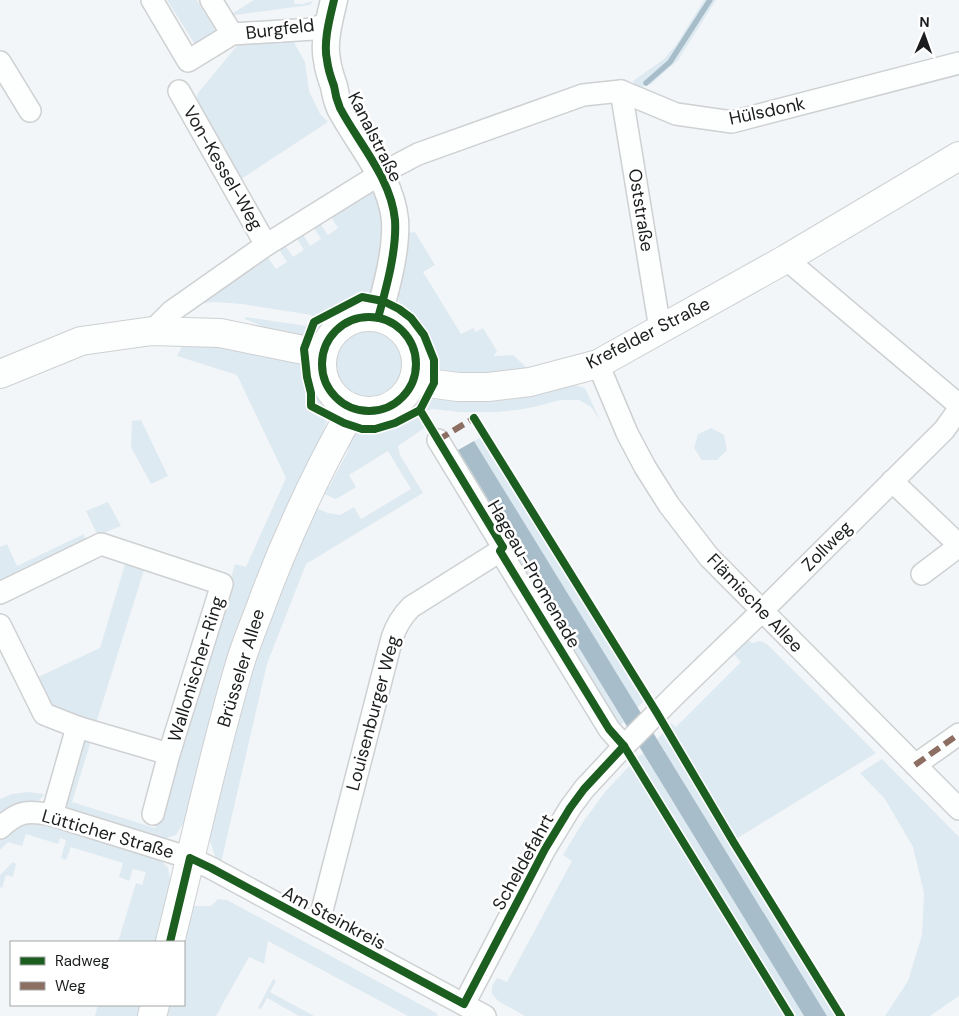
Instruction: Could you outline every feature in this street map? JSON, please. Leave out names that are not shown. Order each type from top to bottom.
[{"type":"main road","name":"Krefelder Straße","points":[[413,380],[458,387],[488,387],[530,382],[598,364],[786,259],[959,156]]},
{"type":"main road","points":[[362,318],[378,318],[387,320],[402,330],[408,337],[416,363],[413,380],[406,393],[399,400],[391,406],[382,409],[362,411],[340,402],[331,392],[324,380],[323,354],[329,339],[347,322],[362,318]]},
{"type":"main road","points":[[0,374],[81,341],[152,331],[220,332],[323,354]]},
{"type":"main road","name":"Brüsseler Allee","points":[[170,941],[239,666],[266,591],[306,497],[327,454],[353,408]]},
{"type":"street","name":"Burgfeld","points":[[152,0],[188,61],[232,34],[314,29],[332,10]]},
{"type":"street","points":[[211,0],[232,34]]},
{"type":"street","name":"Kanalstraße","points":[[332,10],[327,38],[326,59],[339,106],[380,174],[390,199],[395,219],[395,243],[378,318]]},
{"type":"street","points":[[0,62],[30,111]]},
{"type":"street","name":"Hülsdonk","points":[[380,174],[418,154],[583,95],[621,91],[676,114],[732,122],[959,63]]},
{"type":"street","name":"Von-Kessel-Weg","points":[[179,91],[266,245]]},
{"type":"street","name":"Oststraße","points":[[621,91],[660,329]]},
{"type":"street","name":"Von-Kessel-Weg","points":[[152,331],[172,311],[266,245],[380,174]]},
{"type":"street","points":[[786,259],[959,407]]},
{"type":"street","name":"Flämische Allee","points":[[598,364],[627,432],[646,467],[670,505],[709,557],[959,809]]},
{"type":"street","name":"Zollweg","points":[[762,611],[944,430],[959,407]]},
{"type":"street","name":"Hageau-Promenade","points":[[438,440],[503,547],[500,551],[609,729],[628,742]]},
{"type":"street","points":[[892,481],[959,546],[922,574]]},
{"type":"street","name":"Wallonischer-Ring","points":[[0,593],[101,544],[222,584],[169,754],[153,814]]},
{"type":"street","name":"Louisenburger Weg","points":[[318,926],[396,625],[402,615],[411,607],[500,551]]},
{"type":"street","name":"Scheldefahrt","points":[[464,1004],[545,849],[584,789],[628,742],[762,611]]},
{"type":"street","name":"Wallonischer-Ring","points":[[0,624],[44,714],[78,727],[169,754]]},
{"type":"street","points":[[52,815],[78,727]]},
{"type":"street","points":[[915,765],[959,734]]},
{"type":"street","name":"Lütticher Straße","points":[[0,828],[11,818],[26,812],[39,812],[190,858]]},
{"type":"street","name":"Am Steinkreis","points":[[190,858],[485,1016]]},
{"type":"shaded area","points":[[167,0],[197,0],[218,35],[196,46]]},
{"type":"shaded area","points":[[254,0],[294,0],[294,4],[313,1],[310,5],[228,16]]},
{"type":"shaded area","points":[[704,0],[716,0],[678,60],[651,84],[637,89],[633,81],[664,59],[676,45]]},
{"type":"shaded area","points":[[291,37],[305,62],[309,91],[320,114],[328,122],[238,181],[193,109],[198,93],[240,42]]},
{"type":"shaded area","points":[[374,186],[382,203],[386,232],[372,289],[366,303],[357,312],[343,319],[327,331],[315,335],[306,335],[312,315],[242,304],[214,302],[194,304],[267,256],[276,269],[287,262],[278,248],[284,244],[293,257],[304,250],[296,237],[302,233],[310,246],[321,239],[313,226],[319,222],[328,235],[338,228],[330,215]]},
{"type":"shaded area","points":[[415,232],[435,265],[423,272],[461,334],[473,328],[476,332],[483,328],[497,351],[494,356],[513,355],[528,369],[492,374],[463,375],[439,371],[427,363],[416,339],[402,320],[398,299],[406,233]]},
{"type":"shaded area","points":[[246,317],[307,326],[305,334],[290,333],[259,325],[245,319]]},
{"type":"shaded area","points":[[362,330],[376,330],[389,336],[398,345],[404,358],[402,378],[394,390],[376,400],[362,400],[349,394],[340,385],[334,372],[334,358],[340,345],[349,336]]},
{"type":"shaded area","points":[[185,340],[299,361],[311,367],[327,402],[327,420],[319,445],[212,714],[184,822],[176,835],[163,839],[62,812],[81,738],[92,738],[72,802],[155,828],[235,564],[246,567],[286,478],[237,375],[177,356]]},
{"type":"shaded area","points":[[575,385],[585,388],[600,420],[591,407],[579,400],[560,400],[517,410],[496,412],[460,412],[433,409],[425,411],[419,415],[426,427],[398,446],[400,455],[423,493],[306,564],[267,664],[221,863],[215,856],[210,841],[212,814],[236,710],[311,506],[328,513],[340,515],[354,507],[361,519],[411,489],[388,451],[349,475],[356,487],[338,498],[335,499],[318,491],[321,484],[329,487],[349,449],[343,445],[357,426],[367,420],[386,416],[416,399],[432,398],[469,401],[514,399]]},
{"type":"shaded area","points":[[141,420],[168,476],[151,484],[131,447],[132,421]]},
{"type":"shaded area","points":[[711,428],[724,435],[727,450],[717,460],[702,460],[694,448],[698,434]]},
{"type":"shaded area","points":[[483,436],[644,701],[637,708],[474,441]]},
{"type":"shaded area","points":[[458,450],[624,722],[617,728],[450,455]]},
{"type":"shaded area","points":[[108,502],[121,526],[101,534],[96,532],[86,511]]},
{"type":"shaded area","points":[[84,534],[84,543],[0,583],[0,547],[7,544],[17,566]]},
{"type":"shaded area","points":[[126,561],[145,567],[96,723],[48,708],[34,679],[100,648]]},
{"type":"shaded area","points":[[744,636],[752,643],[760,641],[767,644],[876,753],[736,839],[667,728],[671,723],[676,727],[741,662],[730,650]]},
{"type":"shaded area","points":[[664,732],[837,1016],[827,1016],[657,739]]},
{"type":"shaded area","points":[[643,753],[804,1016],[793,1016],[636,759]]},
{"type":"shaded area","points":[[882,759],[959,837],[959,996],[930,1016],[885,1016],[908,981],[922,935],[924,893],[913,847],[885,799],[860,773]]},
{"type":"shaded area","points":[[632,763],[786,1016],[525,1016],[498,1001],[492,994],[492,986],[497,978],[507,982],[572,861],[563,855],[583,822],[605,792]]},
{"type":"shaded area","points":[[28,792],[44,794],[37,804],[0,817],[0,799],[12,794]]},
{"type":"shaded area","points":[[39,820],[159,858],[168,868],[171,885],[156,941],[118,941],[136,883],[142,885],[146,872],[133,869],[129,881],[119,877],[123,863],[71,847],[66,860],[61,858],[66,840],[60,838],[58,844],[26,834],[22,846],[8,842],[0,850],[0,838],[12,826]]},
{"type":"shaded area","points":[[13,862],[16,864],[13,877],[6,875],[2,888],[0,887],[0,875]]},
{"type":"shaded area","points":[[218,899],[227,900],[438,1014],[437,1016],[408,1016],[268,941],[264,964],[249,957],[216,1016],[164,1016],[167,1006],[185,1006],[184,941],[193,906],[211,906]]},
{"type":"shaded area","points":[[273,979],[276,981],[270,992],[314,1016],[299,1016],[267,998],[261,1009],[258,1008]]},
{"type":"shaded area","points":[[98,1006],[140,1006],[137,1016],[95,1016]]},
{"type":"water","points":[[474,441],[827,1016],[804,1016],[458,450]]},
{"type":"waterway","points":[[646,83],[670,62],[710,0]]},
{"type":"marked path","points":[[438,440],[474,418],[475,420]]},
{"type":"marked path","points":[[915,765],[959,734]]},
{"type":"cycle path","points":[[334,0],[326,53],[336,97],[340,108],[381,176],[392,205],[395,220],[393,257],[378,318]]},
{"type":"cycle path","points":[[362,297],[383,301],[411,318],[424,335],[434,360],[434,383],[420,410],[395,423],[375,429],[362,429],[344,423],[311,406],[311,393],[304,349],[314,322],[362,297]]},
{"type":"cycle path","points":[[369,317],[387,321],[402,331],[412,346],[416,364],[412,382],[402,397],[387,407],[369,411],[351,407],[336,397],[326,382],[322,364],[326,346],[336,331],[351,321],[369,317]]},
{"type":"cycle path","points":[[420,410],[503,547],[500,551],[609,729],[624,746],[790,1016]]},
{"type":"cycle path","points":[[474,418],[657,713],[734,843],[841,1016]]},
{"type":"cycle path","points":[[170,941],[190,858],[464,1004],[545,849],[570,808],[584,789],[624,746]]}]
